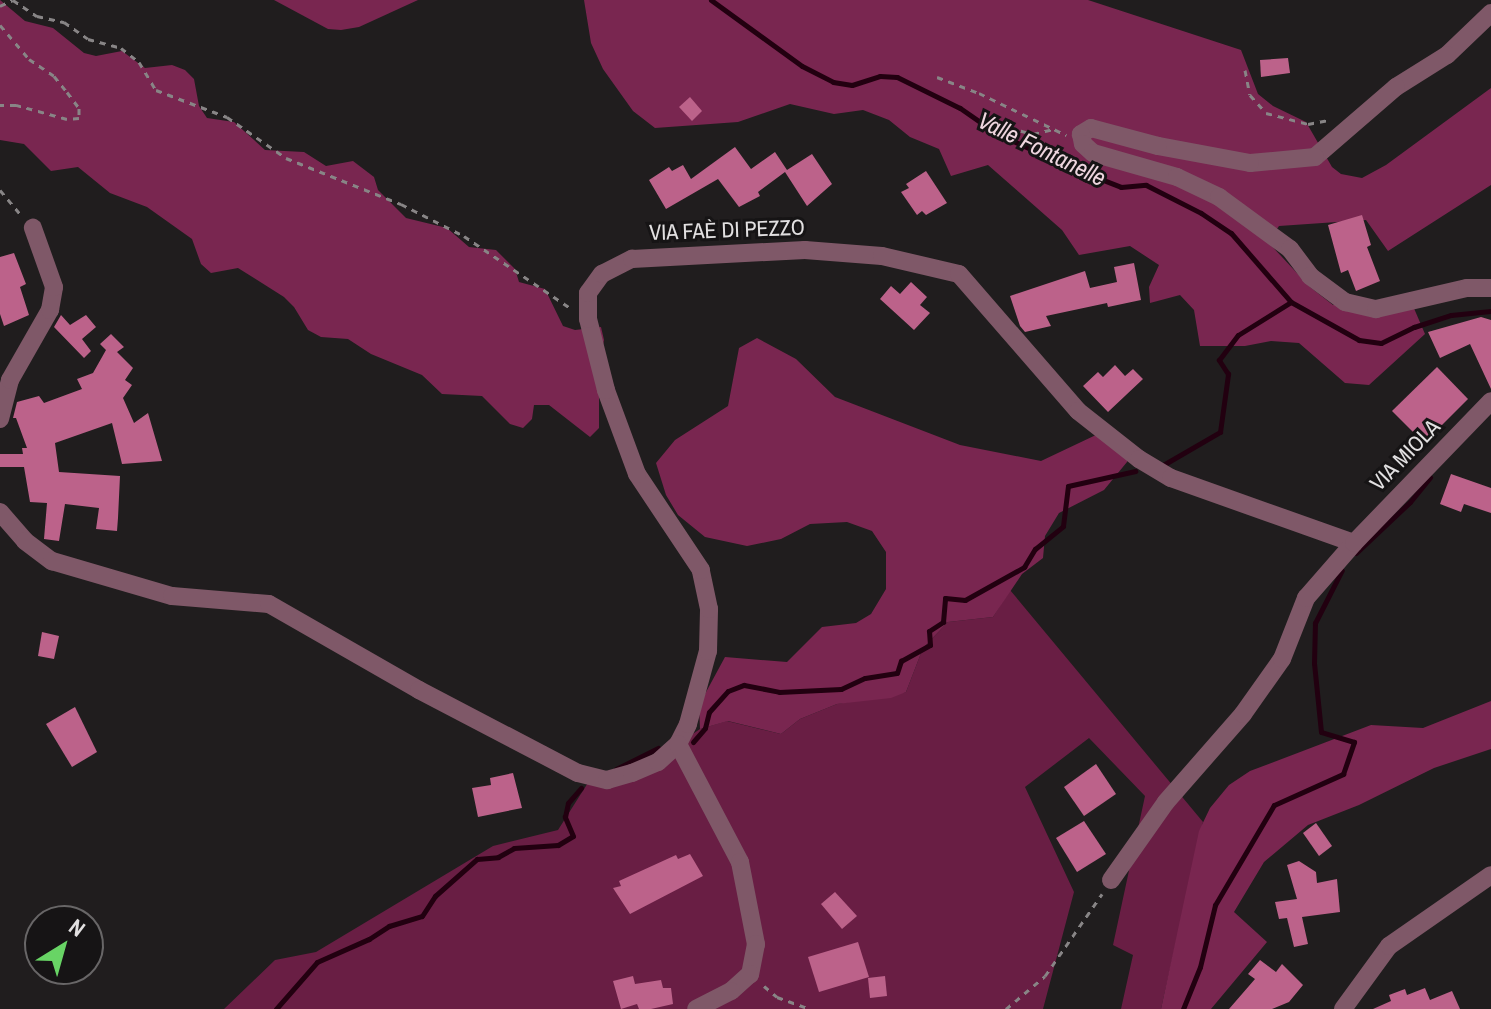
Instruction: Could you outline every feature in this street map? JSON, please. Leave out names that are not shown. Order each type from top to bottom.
[{"type":"street","points":[[1491,13],[1447,55],[1396,87],[1315,157],[1250,163],[1158,146],[1091,128],[1081,134],[1083,144],[1093,153],[1177,177],[1219,197],[1290,249],[1310,276],[1345,302],[1376,309],[1467,288],[1491,288]]},
{"type":"street","points":[[0,419],[10,380],[50,310],[54,287],[33,228]]},
{"type":"street","name":"VIA FAÈ DI PEZZO","points":[[678,744],[688,724],[708,651],[709,609],[701,570],[637,474],[606,390],[588,319],[588,293],[602,274],[632,259],[805,250],[882,256],[959,274],[1078,411],[1139,459],[1171,478],[1354,543]]},
{"type":"street","name":"VIA MIOLA","points":[[1111,880],[1166,802],[1251,703],[1282,659],[1306,598],[1354,543],[1491,401]]},
{"type":"street","points":[[0,512],[25,541],[52,561],[172,596],[269,604],[419,690],[578,773],[607,780],[632,773],[658,762],[678,744],[740,862],[756,944],[750,974],[731,991],[696,1009]]},
{"type":"street","points":[[1343,1009],[1389,946],[1491,875]]},
{"type":"path","points":[[0,6],[13,0],[37,16],[64,22],[88,39],[121,48],[139,62],[156,90],[227,117],[286,158],[401,204],[464,236],[588,319]]},
{"type":"path","points":[[0,25],[29,59],[54,76],[79,108],[79,118],[67,119],[16,105],[0,105]]},
{"type":"path","points":[[1245,70],[1250,95],[1266,113],[1308,124],[1334,119]]},
{"type":"path","points":[[937,77],[979,93],[1083,144]]},
{"type":"path","points":[[986,121],[1033,134],[1053,129]]},
{"type":"path","points":[[0,190],[33,228]]},
{"type":"path","points":[[1006,1009],[1045,976],[1111,880]]},
{"type":"path","points":[[750,974],[777,997],[810,1009]]},
{"type":"shaded area","points":[[0,0],[25,21],[53,28],[84,53],[96,56],[122,51],[145,68],[172,65],[185,70],[194,79],[199,106],[207,118],[234,122],[265,150],[304,152],[326,166],[353,161],[374,177],[378,190],[406,218],[447,228],[469,247],[496,250],[515,269],[519,282],[545,289],[563,326],[575,330],[601,327],[604,340],[599,366],[599,428],[590,437],[549,405],[534,405],[532,419],[523,428],[510,424],[482,396],[442,394],[422,375],[371,354],[348,339],[321,337],[308,330],[284,297],[238,268],[211,273],[201,264],[192,239],[147,207],[110,193],[78,167],[51,171],[24,144],[0,140]]},
{"type":"shaded area","points":[[274,0],[418,0],[359,27],[341,30],[328,29]]},
{"type":"shaded area","points":[[584,0],[1088,0],[1241,50],[1258,94],[1273,106],[1306,122],[1332,167],[1341,174],[1362,178],[1386,165],[1491,88],[1491,185],[1388,251],[1366,220],[1279,226],[1268,242],[1310,287],[1333,305],[1413,306],[1425,334],[1369,385],[1345,383],[1299,343],[1271,341],[1245,346],[1200,346],[1194,310],[1180,295],[1150,303],[1149,287],[1159,265],[1130,246],[1079,255],[1062,230],[988,165],[951,176],[939,149],[910,137],[889,120],[863,110],[834,114],[790,104],[738,122],[655,128],[633,111],[603,69],[591,43]]},
{"type":"shaded area","points":[[757,338],[796,359],[835,397],[960,445],[1041,461],[1098,434],[1131,451],[1127,462],[1104,490],[1059,513],[1045,536],[1043,558],[1022,574],[993,617],[948,622],[923,648],[906,692],[891,698],[837,704],[800,719],[781,734],[728,721],[700,729],[699,705],[725,657],[787,662],[822,627],[856,623],[871,614],[886,589],[886,552],[872,531],[847,522],[810,524],[781,539],[747,546],[705,537],[678,515],[666,495],[656,463],[675,440],[728,406],[739,348]]},
{"type":"shaded area","points":[[1010,590],[1203,822],[1161,1009],[1121,1009],[1133,955],[1113,945],[1145,796],[1089,738],[1025,787],[1074,892],[1043,1009],[224,1009],[275,960],[316,952],[493,846],[558,830],[591,778],[666,752],[700,729],[727,721],[781,734],[800,719],[837,704],[906,692],[923,648],[948,622],[993,617]]},
{"type":"shaded area","points":[[1491,701],[1491,749],[1434,768],[1359,805],[1308,825],[1264,862],[1234,912],[1267,942],[1211,1009],[1161,1009],[1199,831],[1210,808],[1229,785],[1250,771],[1371,725],[1423,728]]},
{"type":"building","points":[[1288,58],[1290,73],[1261,77],[1260,60]]},
{"type":"building","points":[[690,97],[702,111],[692,121],[679,107]]},
{"type":"building","points":[[735,147],[751,169],[775,152],[787,170],[812,154],[832,184],[807,206],[785,172],[758,192],[760,196],[739,207],[718,179],[666,209],[649,180],[669,167],[672,171],[683,165],[691,179]]},
{"type":"building","points":[[926,171],[947,203],[926,215],[922,211],[917,215],[901,192],[909,188],[906,184]]},
{"type":"building","points":[[1362,215],[1371,245],[1367,247],[1380,281],[1356,291],[1348,270],[1341,273],[1328,225]]},
{"type":"building","points":[[14,253],[26,284],[20,287],[29,315],[4,326],[0,314],[0,257]]},
{"type":"building","points":[[1134,263],[1141,300],[1108,307],[1107,303],[1046,316],[1051,326],[1025,332],[1020,326],[1010,296],[1085,271],[1090,288],[1117,282],[1114,267]]},
{"type":"building","points":[[911,282],[927,297],[920,305],[930,313],[914,330],[880,299],[891,286],[900,294]]},
{"type":"building","points":[[61,315],[70,325],[86,315],[96,327],[82,339],[91,351],[84,358],[54,327]]},
{"type":"building","points":[[1481,317],[1491,320],[1491,389],[1470,344],[1440,358],[1428,332]]},
{"type":"building","points":[[111,334],[124,347],[117,352],[133,368],[125,380],[132,385],[123,398],[134,423],[148,413],[162,461],[122,464],[112,423],[55,443],[59,472],[120,476],[117,531],[96,529],[99,508],[65,504],[59,541],[44,539],[47,503],[30,502],[24,467],[0,467],[0,454],[23,454],[22,448],[27,448],[16,418],[13,418],[17,402],[39,396],[44,403],[82,389],[77,379],[93,373],[106,350],[100,344]]},
{"type":"building","points":[[1115,365],[1125,376],[1133,369],[1143,379],[1108,412],[1083,386],[1098,372],[1103,377]]},
{"type":"building","points":[[1437,367],[1468,399],[1424,443],[1392,411]]},
{"type":"building","points":[[1451,474],[1491,488],[1491,513],[1464,504],[1461,512],[1440,504]]},
{"type":"building","points":[[42,632],[59,636],[54,659],[38,656]]},
{"type":"building","points":[[75,707],[97,752],[72,767],[46,724]]},
{"type":"building","points":[[1096,764],[1116,794],[1084,816],[1064,787]]},
{"type":"building","points":[[513,773],[522,808],[478,817],[472,788],[491,785],[490,778]]},
{"type":"building","points":[[1084,821],[1106,854],[1077,872],[1056,838]]},
{"type":"building","points":[[1316,823],[1332,846],[1319,856],[1303,833]]},
{"type":"building","points":[[690,854],[703,876],[630,914],[613,888],[621,886],[619,881],[676,855],[678,859]]},
{"type":"building","points":[[1299,861],[1316,872],[1317,883],[1337,879],[1340,912],[1302,917],[1308,944],[1294,947],[1287,918],[1279,919],[1275,902],[1297,899],[1287,865]]},
{"type":"building","points":[[835,892],[857,916],[842,929],[821,904]]},
{"type":"building","points":[[858,942],[869,977],[819,992],[808,957]]},
{"type":"building","points":[[1260,960],[1276,972],[1282,964],[1303,985],[1289,1002],[1272,1009],[1229,1009],[1255,979],[1248,974]]},
{"type":"building","points":[[633,976],[635,984],[661,980],[663,988],[671,988],[673,1004],[639,1009],[637,1004],[621,1009],[613,981]]},
{"type":"building","points":[[885,976],[887,996],[870,998],[868,978]]},
{"type":"building","points":[[1425,988],[1430,1000],[1452,991],[1460,1009],[1373,1009],[1391,1001],[1389,995],[1405,989],[1407,995]]},
{"type":"waterway","name":"Valle Fontanelle","points":[[711,0],[802,66],[833,82],[852,85],[880,76],[897,77],[960,108],[996,133],[1065,165],[1121,187],[1146,185],[1201,213],[1231,233],[1291,302],[1359,340],[1381,343],[1414,327],[1451,315],[1491,311]]},
{"type":"waterway","points":[[1163,465],[1220,432],[1228,374],[1219,360],[1238,335],[1291,302]]},
{"type":"waterway","points":[[693,742],[705,728],[709,712],[728,691],[744,685],[779,692],[841,689],[865,678],[897,673],[901,661],[930,645],[929,631],[943,622],[945,598],[965,600],[1024,567],[1035,549],[1063,526],[1068,486],[1135,471]]},
{"type":"waterway","points":[[1356,553],[1410,502],[1430,477]]},
{"type":"waterway","points":[[1183,1009],[1200,967],[1215,905],[1274,805],[1343,774],[1354,742],[1321,732],[1314,663],[1315,623],[1342,570]]},
{"type":"waterway","points":[[616,769],[658,748]]},
{"type":"waterway","points":[[276,1009],[317,962],[369,939],[389,926],[422,916],[435,896],[477,859],[498,857],[514,848],[558,845],[573,836],[565,817],[568,803],[581,788]]}]
